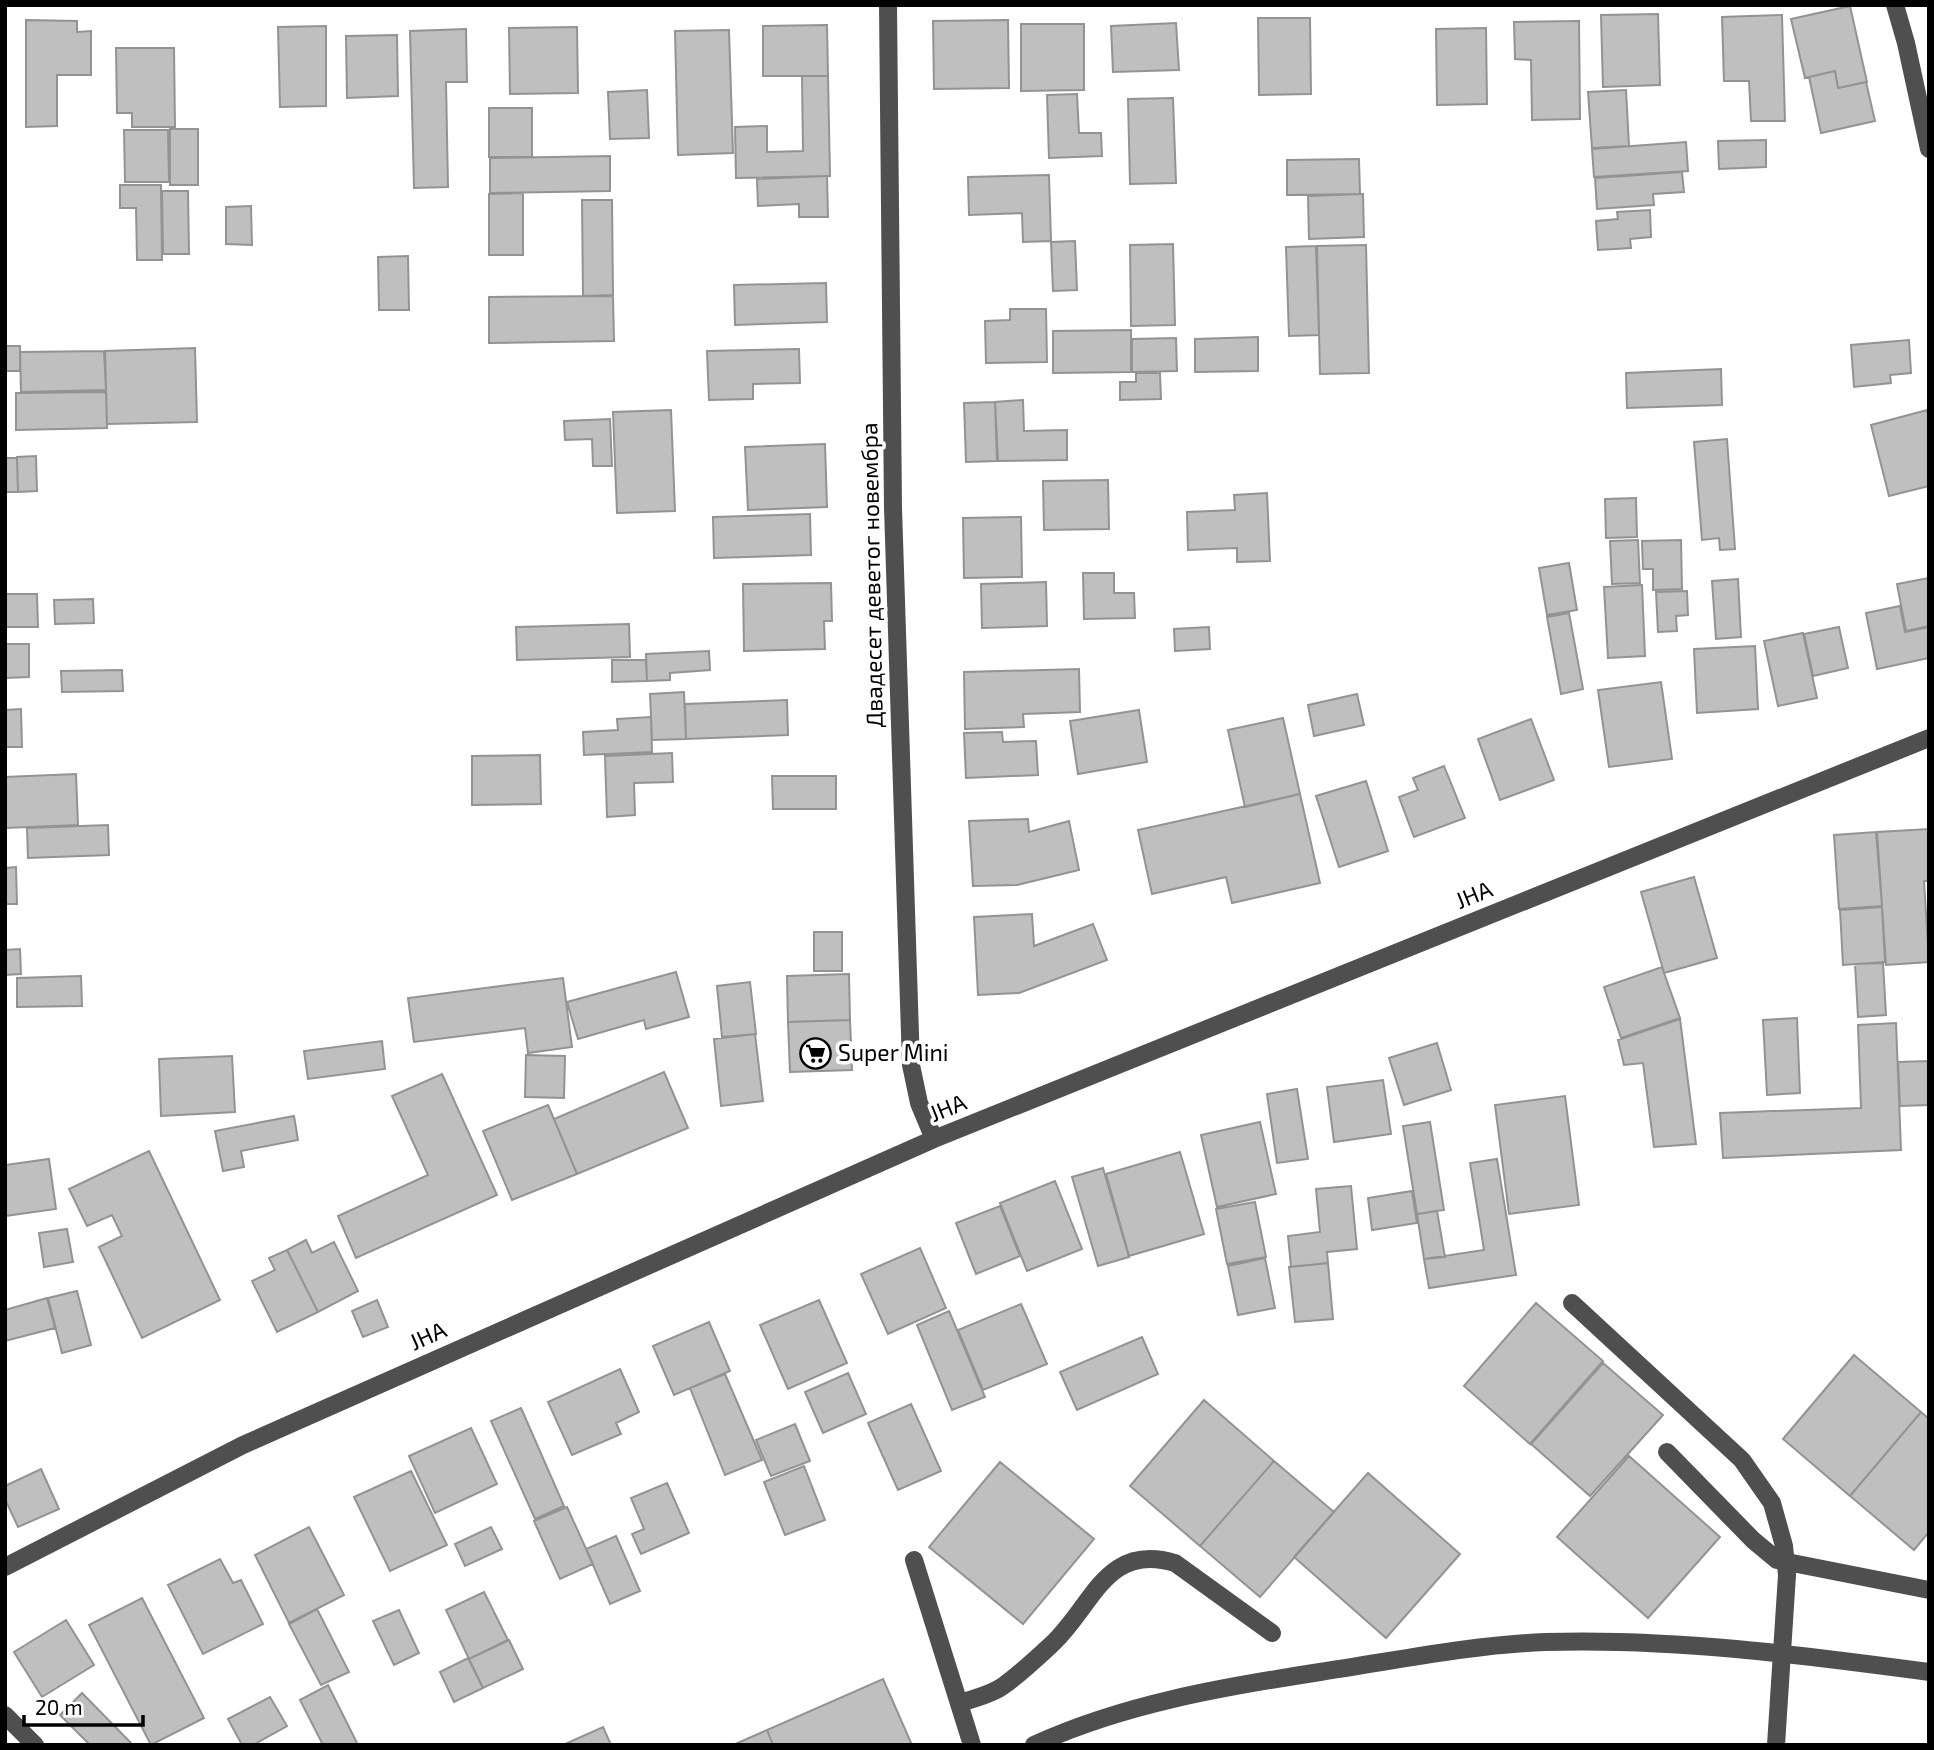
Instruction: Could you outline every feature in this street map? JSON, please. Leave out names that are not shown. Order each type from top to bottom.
[{"type":"street","name":"Двадесет деветог новембра","points":[[888,5],[893,509],[911,1065],[919,1103],[934,1139]]},
{"type":"street","points":[[1895,5],[1929,149]]},
{"type":"street","name":"ЈНА","points":[[5,1567],[243,1445],[934,1139],[1929,738]]},
{"type":"street","points":[[1572,1303],[1742,1460],[1772,1503],[1787,1563],[1776,1745]]},
{"type":"street","points":[[1667,1452],[1767,1553],[1787,1563],[1929,1590]]},
{"type":"street","points":[[958,1704],[1002,1688],[1054,1642],[1107,1577],[1120,1566],[1138,1558],[1157,1558],[1175,1563],[1272,1633]]},
{"type":"street","points":[[914,1559],[972,1745]]},
{"type":"street","points":[[1034,1745],[1064,1731],[1112,1715],[1229,1688],[1478,1649],[1542,1642],[1655,1642],[1783,1653],[1929,1672]]},
{"type":"street","points":[[5,1715],[35,1745]]},
{"type":"building","points":[[1850,6],[1867,82],[1838,88],[1835,71],[1805,78],[1791,19]]},
{"type":"building","points":[[1658,14],[1660,85],[1603,87],[1601,15]]},
{"type":"building","points":[[1782,15],[1785,121],[1751,121],[1749,81],[1724,81],[1722,17]]},
{"type":"building","points":[[1258,18],[1310,18],[1311,94],[1259,95]]},
{"type":"building","points":[[26,20],[77,21],[77,32],[91,31],[91,75],[57,75],[57,126],[26,127]]},
{"type":"building","points":[[1008,20],[1009,88],[934,89],[933,21]]},
{"type":"building","points":[[1579,21],[1580,119],[1532,120],[1531,60],[1515,59],[1514,22]]},
{"type":"building","points":[[1176,23],[1179,70],[1113,72],[1111,26]]},
{"type":"building","points":[[1021,24],[1084,24],[1084,90],[1021,91]]},
{"type":"building","points":[[827,25],[828,76],[763,76],[763,26]]},
{"type":"building","points":[[326,26],[326,106],[280,107],[278,27]]},
{"type":"building","points":[[577,27],[578,93],[510,94],[509,28]]},
{"type":"building","points":[[1486,28],[1487,104],[1437,105],[1436,29]]},
{"type":"building","points":[[466,29],[467,82],[446,82],[448,187],[414,188],[410,31]]},
{"type":"building","points":[[729,30],[733,153],[678,155],[675,31]]},
{"type":"building","points":[[397,35],[398,96],[347,98],[346,36]]},
{"type":"building","points":[[116,48],[174,48],[175,127],[132,127],[132,113],[117,113]]},
{"type":"building","points":[[1835,71],[1838,88],[1866,82],[1875,121],[1821,133],[1809,77]]},
{"type":"building","points":[[802,76],[828,76],[830,176],[736,178],[735,127],[767,126],[767,152],[803,151]]},
{"type":"building","points":[[647,90],[649,138],[610,139],[608,92]]},
{"type":"building","points":[[1626,90],[1629,146],[1592,148],[1588,92]]},
{"type":"building","points":[[1077,94],[1079,133],[1101,133],[1102,156],[1049,158],[1047,95]]},
{"type":"building","points":[[1173,98],[1176,183],[1130,184],[1128,99]]},
{"type":"building","points":[[489,108],[532,108],[532,157],[489,157]]},
{"type":"building","points":[[170,129],[198,129],[198,185],[170,185]]},
{"type":"building","points":[[124,130],[168,130],[169,182],[125,182]]},
{"type":"building","points":[[1766,140],[1766,167],[1719,169],[1718,141]]},
{"type":"building","points":[[1686,142],[1688,171],[1594,177],[1592,149]]},
{"type":"building","points":[[610,156],[610,191],[490,193],[490,158]]},
{"type":"building","points":[[1359,159],[1360,194],[1287,195],[1287,160]]},
{"type":"building","points":[[1682,172],[1684,192],[1653,194],[1654,205],[1597,209],[1595,178]]},
{"type":"building","points":[[1049,175],[1051,241],[1023,242],[1022,213],[969,215],[968,177]]},
{"type":"building","points":[[827,176],[828,217],[799,217],[799,204],[758,206],[757,179]]},
{"type":"building","points":[[120,185],[161,185],[162,260],[137,260],[136,208],[120,208]]},
{"type":"building","points":[[162,191],[188,191],[189,254],[163,254]]},
{"type":"building","points":[[523,193],[523,255],[489,255],[489,194]]},
{"type":"building","points":[[1363,194],[1364,237],[1309,239],[1308,196]]},
{"type":"building","points":[[582,200],[612,200],[613,295],[583,296]]},
{"type":"building","points":[[251,206],[252,245],[226,244],[226,207]]},
{"type":"building","points":[[1650,210],[1651,237],[1630,239],[1631,248],[1598,250],[1596,221],[1618,219],[1617,212]]},
{"type":"building","points":[[1075,241],[1077,290],[1053,291],[1051,242]]},
{"type":"building","points":[[1173,244],[1175,325],[1131,326],[1130,245]]},
{"type":"building","points":[[1366,245],[1369,373],[1320,374],[1317,246]]},
{"type":"building","points":[[1316,246],[1319,335],[1289,336],[1286,247]]},
{"type":"building","points":[[408,256],[409,310],[379,310],[378,257]]},
{"type":"building","points":[[826,283],[827,322],[735,325],[734,285]]},
{"type":"building","points":[[613,296],[614,341],[489,343],[489,297]]},
{"type":"building","points":[[1010,309],[1046,309],[1047,362],[986,363],[985,321],[1010,320]]},
{"type":"building","points":[[1131,330],[1131,372],[1053,373],[1053,331]]},
{"type":"building","points":[[1258,337],[1258,371],[1195,372],[1195,339]]},
{"type":"building","points":[[1176,338],[1177,371],[1132,372],[1132,339]]},
{"type":"building","points":[[1909,340],[1911,373],[1890,375],[1891,383],[1854,387],[1851,345]]},
{"type":"building","points":[[5,346],[20,346],[20,371],[5,371]]},
{"type":"building","points":[[195,348],[197,422],[107,424],[105,351]]},
{"type":"building","points":[[799,349],[800,383],[753,384],[753,399],[709,400],[707,351]]},
{"type":"building","points":[[104,351],[106,390],[21,392],[20,352]]},
{"type":"building","points":[[1721,369],[1722,405],[1627,408],[1626,373]]},
{"type":"building","points":[[1136,373],[1160,373],[1161,399],[1120,400],[1120,382],[1136,382]]},
{"type":"building","points":[[106,392],[107,428],[16,430],[16,393]]},
{"type":"building","points":[[1023,400],[1024,431],[1067,430],[1067,460],[998,461],[995,402]]},
{"type":"building","points":[[995,402],[997,461],[966,462],[964,403]]},
{"type":"building","points":[[671,410],[675,511],[617,513],[613,412]]},
{"type":"building","points":[[1927,410],[1929,486],[1889,496],[1871,425]]},
{"type":"building","points":[[610,419],[612,466],[593,466],[592,439],[565,440],[564,421]]},
{"type":"building","points":[[1727,439],[1735,549],[1720,550],[1719,538],[1702,540],[1694,442]]},
{"type":"building","points":[[825,444],[827,507],[748,510],[745,447]]},
{"type":"building","points":[[36,456],[37,491],[18,492],[17,457]]},
{"type":"building","points":[[5,458],[17,458],[18,492],[5,492]]},
{"type":"building","points":[[1108,480],[1109,529],[1044,530],[1043,481]]},
{"type":"building","points":[[1267,493],[1270,561],[1237,562],[1237,548],[1188,550],[1187,512],[1235,510],[1234,495]]},
{"type":"building","points":[[1636,498],[1637,537],[1606,538],[1605,499]]},
{"type":"building","points":[[810,514],[811,555],[714,558],[713,517]]},
{"type":"building","points":[[1021,517],[1022,577],[964,578],[963,518]]},
{"type":"building","points":[[1638,540],[1640,583],[1612,584],[1610,541]]},
{"type":"building","points":[[1681,540],[1682,589],[1653,590],[1653,569],[1643,569],[1642,541]]},
{"type":"building","points":[[1569,563],[1577,610],[1547,615],[1539,568]]},
{"type":"building","points":[[1083,573],[1114,573],[1114,593],[1134,593],[1135,618],[1084,619]]},
{"type":"building","points":[[1929,578],[1929,626],[1906,631],[1897,584]]},
{"type":"building","points":[[1738,579],[1741,637],[1716,639],[1712,581]]},
{"type":"building","points":[[1046,582],[1047,626],[982,628],[981,584]]},
{"type":"building","points":[[831,583],[832,621],[824,621],[825,649],[744,651],[743,584]]},
{"type":"building","points":[[1642,585],[1645,656],[1608,658],[1604,587]]},
{"type":"building","points":[[1687,591],[1688,615],[1676,616],[1677,631],[1658,632],[1656,592]]},
{"type":"building","points":[[5,594],[37,594],[38,627],[5,627]]},
{"type":"building","points":[[93,599],[94,623],[55,624],[54,600]]},
{"type":"building","points":[[1900,606],[1905,632],[1929,627],[1929,658],[1877,669],[1866,613]]},
{"type":"building","points":[[1569,613],[1583,689],[1561,694],[1547,617]]},
{"type":"building","points":[[629,624],[630,657],[517,660],[516,627]]},
{"type":"building","points":[[1209,627],[1210,649],[1175,651],[1174,629]]},
{"type":"building","points":[[1839,627],[1848,668],[1813,676],[1804,634]]},
{"type":"building","points":[[1803,633],[1817,698],[1778,706],[1764,641]]},
{"type":"building","points":[[5,644],[29,644],[29,677],[5,678]]},
{"type":"building","points":[[1755,646],[1758,709],[1697,713],[1694,649]]},
{"type":"building","points":[[709,651],[710,670],[670,673],[670,680],[647,681],[646,654]]},
{"type":"building","points":[[612,660],[646,660],[647,681],[612,682]]},
{"type":"building","points":[[1079,669],[1080,712],[1023,714],[1024,727],[965,729],[964,672]]},
{"type":"building","points":[[122,670],[123,691],[62,692],[61,671]]},
{"type":"building","points":[[1661,682],[1672,759],[1609,767],[1598,690]]},
{"type":"building","points":[[684,692],[686,739],[652,740],[650,694]]},
{"type":"building","points":[[1357,694],[1364,725],[1314,736],[1308,705]]},
{"type":"building","points":[[787,700],[788,735],[686,739],[685,704]]},
{"type":"building","points":[[21,709],[22,747],[5,747],[5,710]]},
{"type":"building","points":[[1139,710],[1147,762],[1078,774],[1070,721]]},
{"type":"building","points":[[651,717],[652,752],[584,755],[583,732],[618,730],[617,719]]},
{"type":"building","points":[[1283,718],[1300,794],[1245,807],[1228,730]]},
{"type":"building","points":[[1531,719],[1554,780],[1500,800],[1478,739]]},
{"type":"building","points":[[1002,732],[1003,742],[1036,741],[1038,775],[966,778],[964,733]]},
{"type":"building","points":[[672,753],[673,782],[634,783],[635,815],[607,817],[605,756]]},
{"type":"building","points":[[540,755],[541,804],[472,805],[472,756]]},
{"type":"building","points":[[1444,766],[1465,818],[1414,837],[1399,797],[1418,790],[1413,778]]},
{"type":"building","points":[[76,774],[78,825],[5,828],[5,777]]},
{"type":"building","points":[[772,776],[836,776],[836,809],[773,809]]},
{"type":"building","points":[[1366,781],[1388,851],[1339,867],[1316,796]]},
{"type":"building","points":[[1300,794],[1320,883],[1232,903],[1226,877],[1152,894],[1138,830]]},
{"type":"building","points":[[1028,819],[1029,832],[1069,821],[1079,870],[1017,885],[973,886],[969,821]]},
{"type":"building","points":[[108,825],[109,855],[28,858],[27,828]]},
{"type":"building","points":[[1929,829],[1929,881],[1924,881],[1929,962],[1886,965],[1877,832]]},
{"type":"building","points":[[1876,832],[1882,906],[1839,909],[1834,835]]},
{"type":"building","points":[[16,867],[17,904],[5,904],[5,868]]},
{"type":"building","points":[[1694,877],[1717,958],[1664,973],[1641,892]]},
{"type":"building","points":[[1882,907],[1885,962],[1843,965],[1840,910]]},
{"type":"building","points":[[1032,914],[1034,946],[1093,924],[1107,960],[1019,993],[978,995],[974,917]]},
{"type":"building","points":[[814,932],[842,932],[842,971],[814,971]]},
{"type":"building","points":[[20,949],[21,974],[5,975],[5,950]]},
{"type":"building","points":[[1883,963],[1886,1015],[1858,1017],[1855,964]]},
{"type":"building","points":[[1662,967],[1680,1018],[1621,1038],[1604,987]]},
{"type":"building","points":[[676,972],[689,1017],[646,1029],[644,1020],[578,1039],[567,1002]]},
{"type":"building","points":[[849,974],[850,1020],[788,1022],[787,976]]},
{"type":"building","points":[[81,976],[82,1006],[17,1007],[17,978]]},
{"type":"building","points":[[563,978],[572,1047],[528,1053],[525,1028],[414,1042],[408,998]]},
{"type":"building","points":[[750,982],[756,1034],[722,1037],[717,986]]},
{"type":"building","points":[[1797,1018],[1800,1093],[1767,1095],[1763,1020]]},
{"type":"building","points":[[1680,1019],[1696,1144],[1654,1147],[1643,1063],[1624,1065],[1618,1040]]},
{"type":"building","points":[[850,1020],[852,1070],[790,1072],[788,1022]]},
{"type":"building","points":[[1896,1023],[1901,1150],[1723,1158],[1720,1113],[1861,1108],[1858,1025]]},
{"type":"building","points":[[755,1034],[763,1101],[721,1106],[714,1039]]},
{"type":"building","points":[[382,1041],[385,1069],[308,1079],[304,1051]]},
{"type":"building","points":[[1437,1043],[1451,1090],[1404,1105],[1389,1058]]},
{"type":"building","points":[[526,1055],[565,1056],[564,1098],[525,1097]]},
{"type":"building","points":[[232,1056],[235,1112],[161,1116],[159,1059]]},
{"type":"building","points":[[1929,1061],[1929,1105],[1900,1106],[1898,1062]]},
{"type":"building","points":[[664,1072],[688,1128],[577,1174],[554,1119]]},
{"type":"building","points":[[442,1074],[497,1195],[356,1258],[338,1216],[428,1175],[392,1096]]},
{"type":"building","points":[[1383,1080],[1391,1134],[1334,1142],[1327,1087]]},
{"type":"building","points":[[1297,1089],[1308,1159],[1277,1163],[1267,1094]]},
{"type":"building","points":[[1565,1096],[1579,1205],[1509,1214],[1495,1105]]},
{"type":"building","points":[[548,1105],[577,1174],[512,1200],[483,1131]]},
{"type":"building","points":[[294,1116],[298,1140],[241,1151],[244,1167],[223,1171],[215,1131]]},
{"type":"building","points":[[1260,1122],[1276,1194],[1217,1207],[1201,1135]]},
{"type":"building","points":[[1430,1122],[1444,1210],[1417,1214],[1403,1126]]},
{"type":"building","points":[[149,1151],[220,1300],[142,1338],[99,1247],[122,1236],[112,1215],[87,1226],[69,1189]]},
{"type":"building","points":[[1180,1152],[1204,1234],[1129,1256],[1106,1174]]},
{"type":"building","points":[[49,1159],[56,1209],[5,1216],[5,1165]]},
{"type":"building","points":[[1497,1159],[1516,1275],[1429,1288],[1424,1259],[1484,1250],[1470,1163]]},
{"type":"building","points":[[1103,1168],[1129,1257],[1098,1266],[1072,1177]]},
{"type":"building","points":[[1055,1181],[1082,1249],[1027,1271],[1000,1203]]},
{"type":"building","points":[[1351,1186],[1357,1249],[1327,1252],[1328,1263],[1291,1267],[1288,1236],[1320,1232],[1316,1189]]},
{"type":"building","points":[[1412,1191],[1417,1223],[1372,1230],[1368,1198]]},
{"type":"building","points":[[1255,1202],[1266,1257],[1227,1264],[1216,1209]]},
{"type":"building","points":[[1000,1206],[1020,1256],[976,1274],[956,1223]]},
{"type":"building","points":[[1437,1211],[1445,1257],[1424,1259],[1417,1214]]},
{"type":"building","points":[[67,1229],[73,1262],[44,1267],[39,1233]]},
{"type":"building","points":[[306,1240],[312,1253],[334,1242],[358,1291],[318,1312],[287,1250]]},
{"type":"building","points":[[920,1248],[946,1308],[888,1334],[861,1274]]},
{"type":"building","points":[[287,1250],[318,1312],[277,1332],[252,1281],[275,1270],[269,1258]]},
{"type":"building","points":[[1265,1258],[1275,1308],[1238,1315],[1228,1266]]},
{"type":"building","points":[[1328,1263],[1333,1319],[1295,1322],[1289,1267]]},
{"type":"building","points":[[77,1291],[91,1345],[62,1353],[48,1298]]},
{"type":"building","points":[[47,1298],[55,1328],[5,1341],[5,1310]]},
{"type":"building","points":[[377,1300],[388,1327],[363,1337],[352,1311]]},
{"type":"building","points":[[819,1300],[847,1363],[788,1389],[760,1325]]},
{"type":"building","points":[[1536,1303],[1603,1361],[1530,1444],[1464,1386]]},
{"type":"building","points":[[1021,1304],[1047,1364],[983,1390],[958,1330]]},
{"type":"building","points":[[949,1311],[985,1397],[952,1410],[917,1325]]},
{"type":"building","points":[[709,1322],[730,1371],[674,1395],[653,1346]]},
{"type":"building","points":[[1142,1337],[1158,1374],[1077,1410],[1060,1372]]},
{"type":"building","points":[[1854,1355],[1921,1412],[1850,1496],[1783,1439]]},
{"type":"building","points":[[1603,1363],[1663,1415],[1590,1496],[1531,1444]]},
{"type":"building","points":[[620,1369],[639,1412],[616,1423],[621,1434],[572,1455],[548,1402]]},
{"type":"building","points":[[848,1373],[866,1414],[823,1433],[805,1392]]},
{"type":"building","points":[[725,1374],[762,1460],[725,1475],[690,1388]]},
{"type":"building","points":[[1204,1400],[1274,1461],[1200,1546],[1130,1486]]},
{"type":"building","points":[[911,1404],[941,1471],[898,1490],[868,1423]]},
{"type":"building","points":[[521,1408],[564,1506],[535,1519],[491,1421]]},
{"type":"building","points":[[1921,1412],[1929,1419],[1929,1532],[1914,1550],[1850,1496]]},
{"type":"building","points":[[795,1424],[810,1461],[771,1476],[756,1440]]},
{"type":"building","points":[[471,1428],[497,1484],[435,1513],[409,1456]]},
{"type":"building","points":[[1629,1456],[1720,1537],[1648,1618],[1557,1537]]},
{"type":"building","points":[[1274,1461],[1334,1512],[1260,1597],[1200,1546]]},
{"type":"building","points":[[1000,1462],[1094,1539],[1023,1624],[929,1547]]},
{"type":"building","points":[[804,1466],[825,1520],[785,1535],[764,1482]]},
{"type":"building","points":[[41,1469],[59,1509],[18,1527],[5,1499],[5,1486]]},
{"type":"building","points":[[411,1471],[447,1545],[390,1571],[354,1497]]},
{"type":"building","points":[[1368,1473],[1460,1554],[1386,1638],[1294,1557]]},
{"type":"building","points":[[667,1483],[689,1533],[641,1554],[632,1534],[644,1529],[631,1498]]},
{"type":"building","points":[[567,1507],[593,1564],[560,1579],[534,1521]]},
{"type":"building","points":[[309,1527],[344,1595],[289,1623],[255,1555]]},
{"type":"building","points":[[491,1527],[502,1549],[465,1566],[455,1544]]},
{"type":"building","points":[[616,1536],[640,1591],[610,1604],[586,1549]]},
{"type":"building","points":[[220,1559],[233,1583],[241,1580],[263,1624],[203,1654],[168,1585]]},
{"type":"building","points":[[484,1592],[508,1640],[469,1659],[446,1610]]},
{"type":"building","points":[[142,1598],[204,1718],[151,1745],[89,1625]]},
{"type":"building","points":[[317,1609],[349,1672],[321,1685],[289,1624]]},
{"type":"building","points":[[399,1610],[419,1653],[394,1665],[373,1621]]},
{"type":"building","points":[[66,1620],[94,1665],[42,1697],[14,1652]]},
{"type":"building","points":[[509,1640],[523,1669],[483,1688],[469,1659]]},
{"type":"building","points":[[468,1658],[483,1688],[454,1702],[440,1672]]},
{"type":"building","points":[[883,1679],[912,1745],[773,1745],[767,1730]]},
{"type":"building","points":[[328,1685],[357,1743],[354,1745],[323,1745],[300,1700]]},
{"type":"building","points":[[82,1693],[133,1745],[90,1745],[60,1715]]},
{"type":"building","points":[[270,1697],[287,1726],[253,1745],[242,1745],[228,1719]]},
{"type":"building","points":[[603,1727],[611,1745],[563,1745]]},
{"type":"building","points":[[767,1730],[773,1745],[733,1745]]},
{"type":"place","name":"Super Mini","points":[[815,1053]]}]
